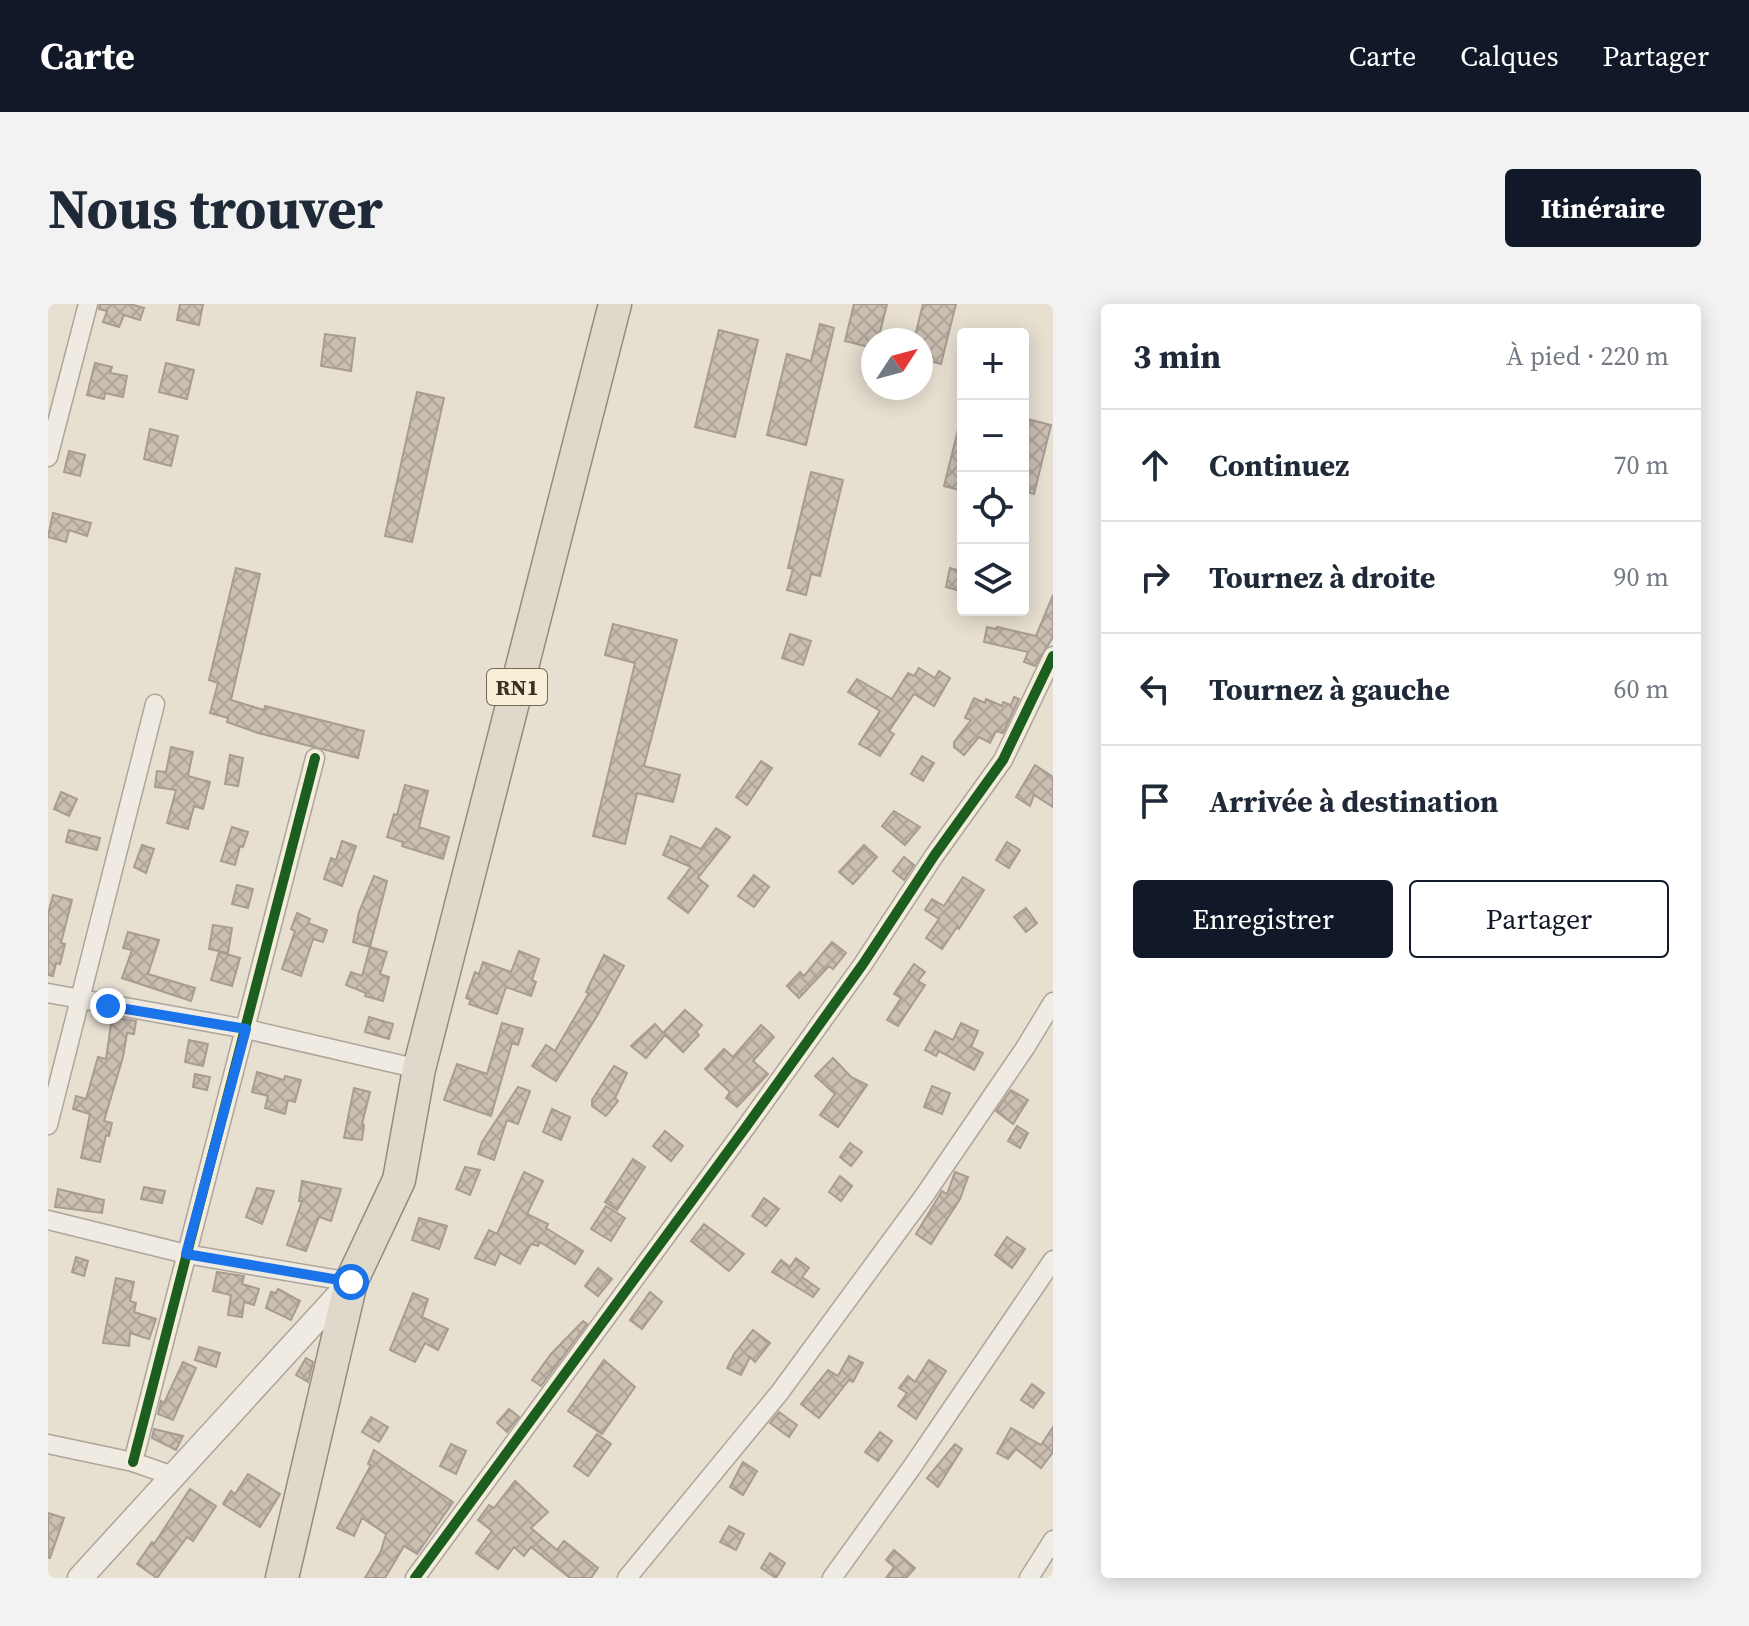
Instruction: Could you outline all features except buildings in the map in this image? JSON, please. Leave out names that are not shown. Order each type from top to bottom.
[{"type":"highway","name":"RN1","points":[[282,1578],[351,1282],[399,1180],[419,1069],[615,304]]},
{"type":"street","points":[[48,457],[88,304]]},
{"type":"street","points":[[415,1578],[863,964],[934,856],[1003,760],[1053,656]]},
{"type":"street","points":[[48,1125],[155,704]]},
{"type":"street","points":[[133,1462],[315,758]]},
{"type":"street","points":[[48,993],[246,1029],[419,1069]]},
{"type":"street","points":[[627,1578],[780,1392],[924,1196],[1053,1002]]},
{"type":"street","points":[[48,1220],[186,1254],[351,1282]]},
{"type":"street","points":[[832,1578],[1053,1260]]},
{"type":"street","points":[[80,1578],[351,1282]]},
{"type":"street","points":[[48,1444],[133,1462],[173,1476]]},
{"type":"street","points":[[1029,1578],[1053,1540]]},
{"type":"cycle path","points":[[415,1578],[863,964],[934,856],[1003,760],[1053,656]]},
{"type":"cycle path","points":[[133,1462],[315,758]]},
{"type":"route","points":[[108,1006],[246,1029],[186,1254],[351,1282]]}]
